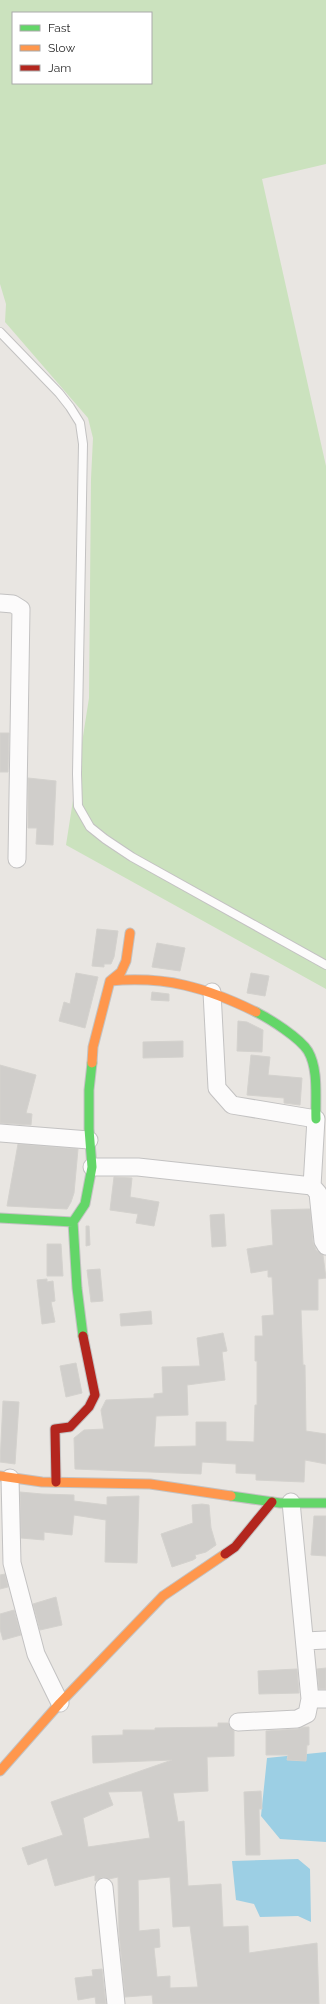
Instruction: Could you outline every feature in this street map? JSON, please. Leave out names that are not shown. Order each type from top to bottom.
[{"type":"street","points":[[0,603],[13,604],[20,609],[17,859]]},
{"type":"street","points":[[56,1482],[55,1429],[70,1427],[89,1407],[96,1395],[77,1302],[73,1266],[73,1222],[85,1204],[92,1167],[89,1140],[89,1090],[93,1047],[110,980],[121,972],[126,962],[130,933]]},
{"type":"street","points":[[110,980],[147,979],[177,983],[212,992],[272,1019],[289,1032],[309,1052],[314,1070],[316,1119],[312,1186]]},
{"type":"street","points":[[212,992],[217,1088],[225,1098],[232,1105],[316,1119]]},
{"type":"street","points":[[0,1133],[89,1140]]},
{"type":"street","points":[[92,1167],[138,1167],[312,1186],[318,1193],[323,1242],[326,1246]]},
{"type":"street","points":[[0,1218],[73,1222]]},
{"type":"street","points":[[60,1703],[36,1654],[12,1563],[5,1477],[56,1482],[150,1484],[272,1502],[326,1503]]},
{"type":"street","points":[[0,1772],[60,1703],[163,1596],[235,1547],[272,1502]]},
{"type":"street","points":[[238,1722],[297,1719],[307,1714],[318,1699],[305,1641],[291,1502]]},
{"type":"street","points":[[305,1641],[326,1640]]},
{"type":"street","points":[[104,1887],[116,2004]]},
{"type":"lane","points":[[0,332],[59,393],[80,423],[83,451],[77,774],[78,806],[90,827],[132,857],[326,965]]},
{"type":"green space","points":[[0,0],[326,0],[326,164],[262,179],[326,466],[326,989],[66,845],[89,698],[91,479],[93,438],[88,418],[5,322],[6,304],[0,284]]},
{"type":"water","points":[[326,1752],[326,1842],[280,1839],[261,1816],[267,1758]]},
{"type":"water","points":[[298,1859],[310,1869],[311,1922],[298,1916],[260,1917],[254,1904],[236,1900],[232,1861]]},
{"type":"building","points":[[0,733],[9,733],[8,772],[0,772]]},
{"type":"building","points":[[28,778],[56,781],[53,845],[36,844],[37,828],[28,828]]},
{"type":"building","points":[[97,929],[118,931],[114,957],[111,964],[104,964],[104,967],[92,966]]},
{"type":"building","points":[[157,943],[185,948],[180,971],[152,967]]},
{"type":"building","points":[[76,973],[98,977],[85,1028],[59,1021],[64,1002],[70,1004]]},
{"type":"building","points":[[251,973],[269,976],[265,996],[247,993]]},
{"type":"building","points":[[152,992],[169,994],[169,1001],[151,1000]]},
{"type":"building","points":[[238,1021],[247,1022],[263,1030],[262,1052],[237,1051]]},
{"type":"building","points":[[183,1041],[183,1057],[143,1058],[143,1042]]},
{"type":"building","points":[[251,1055],[270,1057],[268,1075],[302,1078],[300,1105],[284,1103],[284,1098],[247,1095]]},
{"type":"building","points":[[0,1065],[36,1075],[26,1113],[32,1114],[31,1125],[0,1123]]},
{"type":"building","points":[[18,1144],[78,1149],[74,1193],[67,1209],[7,1206]]},
{"type":"building","points":[[114,1177],[132,1178],[130,1197],[159,1202],[154,1226],[136,1223],[138,1214],[110,1210]]},
{"type":"building","points":[[310,1209],[313,1242],[316,1250],[323,1255],[326,1278],[318,1279],[318,1310],[301,1310],[303,1365],[305,1365],[306,1431],[326,1434],[326,1464],[305,1460],[304,1482],[256,1480],[256,1474],[236,1473],[236,1464],[202,1462],[201,1474],[75,1469],[74,1438],[84,1430],[104,1429],[101,1410],[106,1400],[154,1398],[154,1394],[163,1393],[162,1367],[200,1366],[197,1338],[223,1333],[227,1351],[222,1352],[225,1380],[187,1385],[188,1415],[156,1416],[154,1447],[196,1446],[196,1422],[226,1422],[226,1441],[254,1442],[255,1405],[257,1405],[257,1361],[255,1361],[255,1336],[263,1336],[262,1316],[274,1315],[272,1277],[268,1277],[268,1270],[251,1273],[247,1249],[273,1245],[271,1210]]},
{"type":"building","points":[[224,1214],[226,1246],[212,1247],[210,1215]]},
{"type":"building","points":[[86,1226],[89,1226],[90,1245],[86,1246]]},
{"type":"building","points":[[47,1244],[61,1244],[63,1276],[47,1276]]},
{"type":"building","points":[[100,1269],[103,1301],[91,1302],[87,1270]]},
{"type":"building","points":[[47,1279],[47,1282],[53,1281],[55,1301],[51,1302],[55,1322],[42,1324],[37,1280]]},
{"type":"building","points":[[151,1311],[152,1324],[121,1326],[120,1314]]},
{"type":"building","points":[[76,1363],[82,1393],[66,1397],[60,1366]]},
{"type":"building","points":[[3,1401],[19,1402],[15,1464],[0,1462]]},
{"type":"building","points":[[20,1492],[74,1495],[74,1501],[107,1505],[107,1497],[139,1496],[137,1563],[105,1562],[106,1520],[74,1515],[72,1535],[44,1532],[44,1540],[21,1538]]},
{"type":"building","points":[[192,1505],[209,1505],[211,1528],[216,1545],[206,1552],[195,1555],[196,1558],[193,1560],[172,1567],[161,1534],[193,1523]]},
{"type":"building","points":[[314,1516],[326,1516],[326,1556],[311,1555]]},
{"type":"building","points":[[5,1574],[8,1587],[0,1589],[0,1575]]},
{"type":"building","points":[[56,1597],[62,1625],[40,1630],[33,1604]]},
{"type":"building","points":[[14,1610],[21,1635],[3,1640],[0,1629],[0,1614]]},
{"type":"building","points":[[326,1668],[326,1689],[319,1689],[317,1669]]},
{"type":"building","points":[[297,1669],[299,1693],[259,1694],[258,1671]]},
{"type":"building","points":[[218,1723],[228,1723],[234,1731],[234,1756],[207,1757],[208,1791],[173,1793],[178,1822],[184,1821],[188,1886],[221,1884],[223,1927],[248,1926],[249,1953],[317,1943],[319,2004],[153,2004],[152,1995],[125,1997],[119,1932],[118,1877],[109,1879],[103,1877],[95,1881],[95,1875],[55,1886],[47,1858],[28,1865],[22,1848],[63,1835],[51,1802],[172,1760],[93,1763],[92,1736],[123,1735],[123,1730],[218,1727]],"holes":[[[142,1791],[150,1838],[88,1847],[83,1818],[113,1805],[108,1792]],[[170,1877],[173,1927],[190,1926],[198,1987],[170,1988],[170,1976],[157,1977],[154,1948],[160,1947],[159,1929],[139,1931],[138,1880]]]},
{"type":"building","points":[[309,1727],[309,1745],[307,1745],[306,1761],[287,1760],[288,1755],[266,1755],[266,1731],[298,1729]]},
{"type":"building","points":[[261,1791],[262,1809],[259,1809],[260,1855],[246,1855],[244,1792]]},
{"type":"building","points":[[102,1969],[106,2004],[96,2004],[95,1997],[78,2000],[75,1978],[93,1976],[92,1970]]},
{"type":"traffic: fast","points":[[256,1012],[292,1035],[308,1051],[314,1067],[315,1075],[316,1119]]},
{"type":"traffic: fast","points":[[73,1222],[85,1204],[92,1167],[89,1129],[89,1090],[92,1063]]},
{"type":"traffic: fast","points":[[0,1218],[73,1222],[77,1288],[83,1336]]},
{"type":"traffic: fast","points":[[231,1496],[280,1503],[326,1503]]},
{"type":"traffic: slow","points":[[92,1063],[93,1047],[110,981],[121,972],[126,961],[130,933]]},
{"type":"traffic: slow","points":[[110,981],[149,980],[185,985],[220,996],[256,1012]]},
{"type":"traffic: slow","points":[[0,1476],[42,1482],[150,1484],[231,1496]]},
{"type":"traffic: slow","points":[[0,1771],[60,1703],[163,1596],[225,1554]]},
{"type":"traffic: jam","points":[[56,1482],[55,1429],[70,1427],[89,1407],[95,1395],[83,1336]]},
{"type":"traffic: jam","points":[[225,1554],[235,1547],[272,1502]]}]
